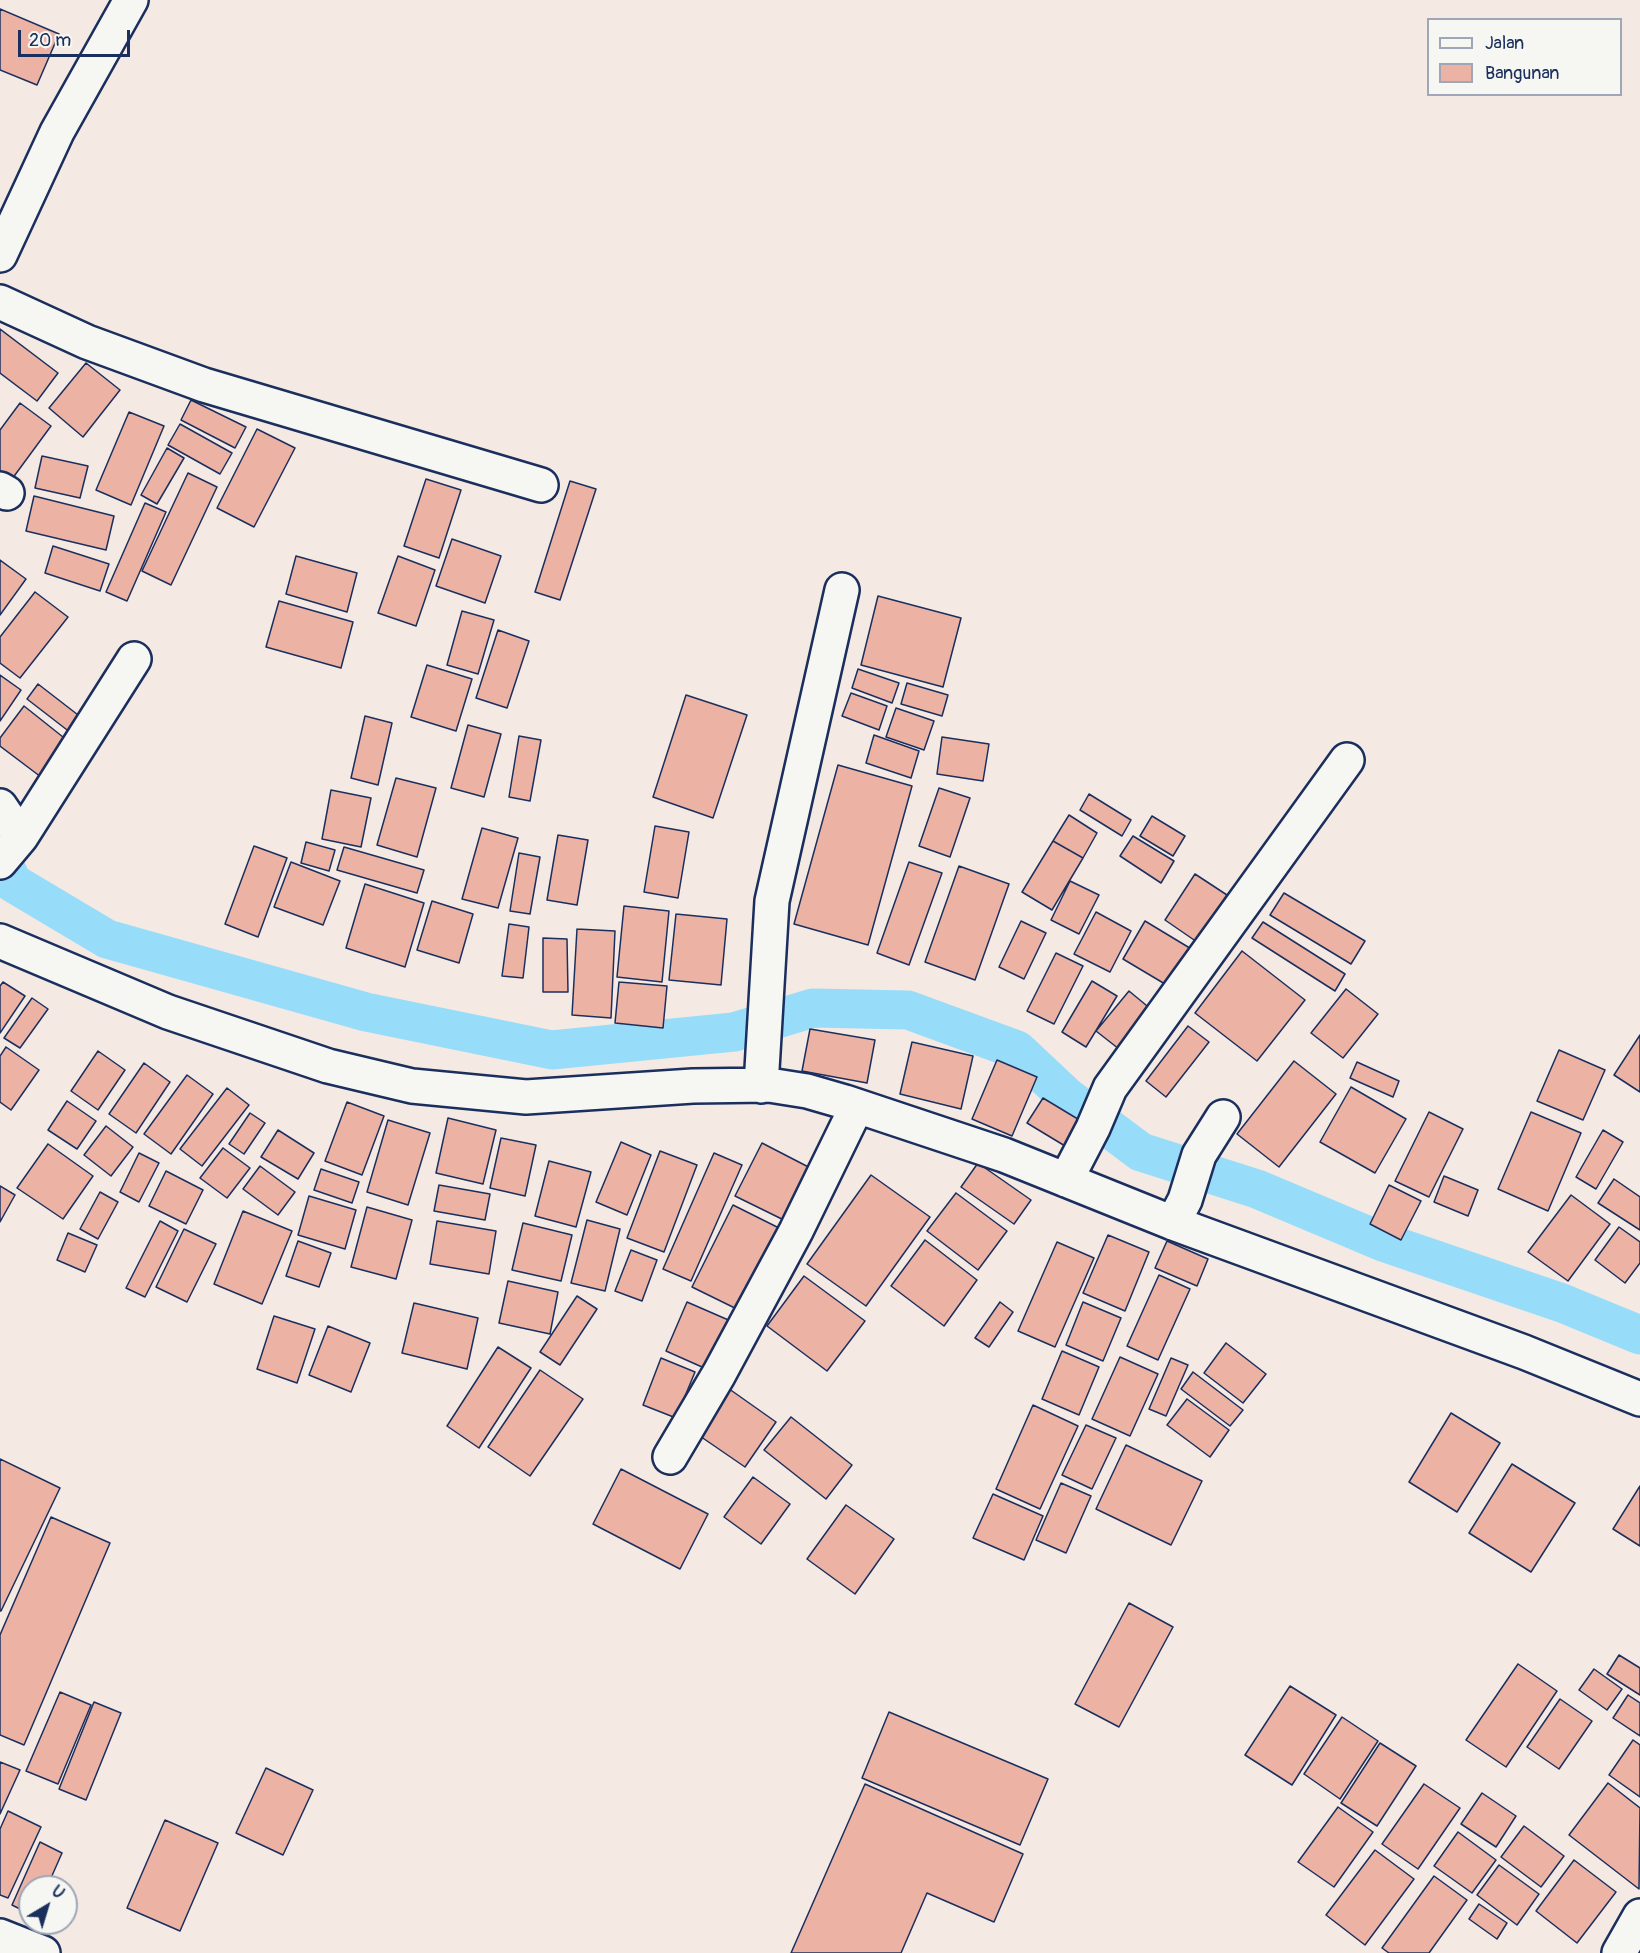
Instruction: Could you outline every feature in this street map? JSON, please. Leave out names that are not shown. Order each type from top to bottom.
[{"type":"street","points":[[3,245],[57,132],[131,0]]},
{"type":"street","points":[[0,302],[87,342],[204,385],[541,485]]},
{"type":"street","points":[[761,1086],[765,1051],[764,1005],[772,901],[842,590]]},
{"type":"street","points":[[11,849],[134,659]]},
{"type":"street","points":[[1066,1180],[1099,1114],[1347,760]]},
{"type":"street","points":[[0,806],[11,849]]},
{"type":"street","points":[[0,941],[168,1012],[328,1066],[412,1086],[526,1097],[693,1086],[761,1086],[807,1091],[1004,1155],[1066,1180],[1179,1212],[1640,1399]]},
{"type":"street","points":[[670,1457],[719,1374],[796,1231],[857,1106]]},
{"type":"street","points":[[1179,1212],[1199,1155],[1223,1117]]},
{"type":"street","points":[[1619,1953],[1640,1916]]},
{"type":"street","points":[[0,1936],[43,1953]]},
{"type":"building","points":[[0,9],[59,34],[37,85],[0,70]]},
{"type":"building","points":[[0,329],[58,373],[37,401],[0,373]]},
{"type":"building","points":[[86,363],[120,390],[83,437],[49,408]]},
{"type":"building","points":[[191,400],[246,427],[235,448],[181,420]]},
{"type":"building","points":[[20,403],[51,426],[12,479],[0,471],[0,430]]},
{"type":"building","points":[[129,412],[164,426],[131,505],[96,490]]},
{"type":"building","points":[[180,424],[232,453],[220,474],[168,445]]},
{"type":"building","points":[[257,429],[295,448],[254,527],[217,508]]},
{"type":"building","points":[[167,448],[184,458],[157,504],[141,495]]},
{"type":"building","points":[[42,456],[88,466],[80,498],[35,488]]},
{"type":"building","points":[[188,473],[217,487],[171,585],[142,571]]},
{"type":"building","points":[[426,479],[461,490],[439,558],[404,546]]},
{"type":"building","points":[[570,481],[596,489],[560,600],[535,592]]},
{"type":"building","points":[[34,496],[114,516],[106,550],[26,531]]},
{"type":"building","points":[[145,503],[166,512],[127,601],[106,592]]},
{"type":"building","points":[[452,539],[501,556],[485,603],[436,586]]},
{"type":"building","points":[[53,546],[109,564],[100,591],[45,573]]},
{"type":"building","points":[[296,556],[357,573],[347,612],[286,594]]},
{"type":"building","points":[[398,556],[435,570],[416,626],[378,613]]},
{"type":"building","points":[[0,560],[26,579],[0,615]]},
{"type":"building","points":[[35,592],[68,617],[20,678],[0,663],[0,637]]},
{"type":"building","points":[[878,596],[961,618],[943,687],[861,665]]},
{"type":"building","points":[[279,601],[353,622],[341,668],[266,647]]},
{"type":"building","points":[[462,611],[494,620],[478,674],[447,665]]},
{"type":"building","points":[[498,630],[529,641],[507,708],[476,698]]},
{"type":"building","points":[[427,665],[472,679],[456,731],[411,717]]},
{"type":"building","points":[[858,669],[899,683],[892,703],[852,688]]},
{"type":"building","points":[[0,675],[21,690],[0,721]]},
{"type":"building","points":[[907,683],[948,695],[942,716],[901,704]]},
{"type":"building","points":[[38,684],[82,718],[71,733],[27,699]]},
{"type":"building","points":[[851,693],[887,706],[879,730],[842,716]]},
{"type":"building","points":[[686,695],[747,715],[713,818],[653,797]]},
{"type":"building","points":[[24,706],[68,741],[41,777],[0,746],[0,738]]},
{"type":"building","points":[[896,708],[934,721],[924,750],[886,737]]},
{"type":"building","points":[[365,716],[392,723],[378,785],[351,778]]},
{"type":"building","points":[[468,725],[501,734],[484,797],[451,788]]},
{"type":"building","points":[[874,735],[919,751],[911,778],[866,763]]},
{"type":"building","points":[[519,736],[541,740],[530,801],[509,797]]},
{"type":"building","points":[[942,737],[989,744],[983,781],[937,774]]},
{"type":"building","points":[[838,765],[912,786],[868,945],[794,924]]},
{"type":"building","points":[[396,778],[436,788],[417,857],[377,845]]},
{"type":"building","points":[[939,788],[970,798],[950,857],[919,846]]},
{"type":"building","points":[[331,790],[371,798],[361,847],[322,839]]},
{"type":"building","points":[[1089,794],[1131,820],[1122,836],[1080,810]]},
{"type":"building","points":[[1069,815],[1097,833],[1083,858],[1053,841]]},
{"type":"building","points":[[1152,816],[1185,836],[1173,856],[1140,836]]},
{"type":"building","points":[[655,826],[689,832],[678,898],[644,892]]},
{"type":"building","points":[[482,828],[518,838],[498,908],[462,899]]},
{"type":"building","points":[[558,835],[588,840],[577,905],[547,900]]},
{"type":"building","points":[[1133,836],[1174,861],[1161,883],[1120,856]]},
{"type":"building","points":[[1053,841],[1083,858],[1052,910],[1022,892]]},
{"type":"building","points":[[306,842],[335,850],[329,871],[301,863]]},
{"type":"building","points":[[254,846],[287,858],[258,937],[225,924]]},
{"type":"building","points":[[344,847],[424,870],[417,893],[337,870]]},
{"type":"building","points":[[519,853],[540,857],[530,914],[510,911]]},
{"type":"building","points":[[291,862],[340,881],[323,925],[274,907]]},
{"type":"building","points":[[909,862],[942,873],[909,965],[877,953]]},
{"type":"building","points":[[959,866],[1009,884],[975,980],[925,962]]},
{"type":"building","points":[[1195,874],[1227,895],[1197,942],[1165,920]]},
{"type":"building","points":[[1070,881],[1099,895],[1079,934],[1051,920]]},
{"type":"building","points":[[365,884],[424,903],[405,967],[346,948]]},
{"type":"building","points":[[1284,893],[1365,941],[1351,964],[1270,915]]},
{"type":"building","points":[[432,901],[473,914],[459,963],[417,950]]},
{"type":"building","points":[[624,906],[669,911],[662,982],[617,977]]},
{"type":"building","points":[[1096,912],[1131,931],[1110,972],[1074,954]]},
{"type":"building","points":[[676,914],[727,919],[721,985],[669,980]]},
{"type":"building","points":[[1021,921],[1046,933],[1024,979],[999,967]]},
{"type":"building","points":[[1145,921],[1193,950],[1170,987],[1123,959]]},
{"type":"building","points":[[1263,922],[1345,974],[1335,991],[1252,938]]},
{"type":"building","points":[[509,924],[529,927],[523,978],[502,976]]},
{"type":"building","points":[[577,929],[615,931],[611,1018],[572,1015]]},
{"type":"building","points":[[543,938],[567,939],[568,992],[543,992]]},
{"type":"building","points":[[1242,951],[1305,1000],[1257,1061],[1195,1013]]},
{"type":"building","points":[[1056,953],[1083,966],[1054,1024],[1027,1011]]},
{"type":"building","points":[[1092,981],[1117,996],[1086,1047],[1062,1032]]},
{"type":"building","points":[[3,982],[25,996],[0,1033],[0,986]]},
{"type":"building","points":[[619,982],[667,986],[663,1028],[615,1023]]},
{"type":"building","points":[[1346,989],[1378,1014],[1343,1058],[1311,1033]]},
{"type":"building","points":[[1129,991],[1152,1010],[1119,1049],[1096,1031]]},
{"type":"building","points":[[32,998],[48,1009],[20,1048],[4,1038]]},
{"type":"building","points":[[1188,1026],[1209,1042],[1166,1097],[1146,1081]]},
{"type":"building","points":[[810,1029],[875,1040],[867,1083],[802,1071]]},
{"type":"building","points":[[1640,1035],[1640,1092],[1614,1075]]},
{"type":"building","points":[[912,1042],[973,1056],[961,1109],[900,1094]]},
{"type":"building","points":[[6,1047],[39,1070],[11,1110],[0,1102],[0,1056]]},
{"type":"building","points":[[1559,1050],[1605,1070],[1583,1120],[1537,1101]]},
{"type":"building","points":[[98,1051],[125,1070],[98,1110],[71,1091]]},
{"type":"building","points":[[997,1060],[1037,1077],[1012,1136],[972,1119]]},
{"type":"building","points":[[1294,1061],[1336,1094],[1279,1167],[1237,1134]]},
{"type":"building","points":[[1357,1062],[1399,1081],[1393,1097],[1350,1078]]},
{"type":"building","points":[[144,1063],[170,1082],[136,1133],[109,1114]]},
{"type":"building","points":[[187,1075],[213,1094],[171,1154],[144,1134]]},
{"type":"building","points":[[1351,1087],[1406,1119],[1375,1173],[1320,1142]]},
{"type":"building","points":[[227,1088],[249,1105],[202,1166],[180,1149]]},
{"type":"building","points":[[1043,1098],[1091,1127],[1075,1152],[1027,1123]]},
{"type":"building","points":[[67,1101],[96,1121],[77,1149],[48,1130]]},
{"type":"building","points":[[347,1102],[384,1116],[362,1175],[325,1161]]},
{"type":"building","points":[[1429,1112],[1463,1129],[1429,1197],[1395,1181]]},
{"type":"building","points":[[1531,1112],[1581,1133],[1548,1211],[1498,1189]]},
{"type":"building","points":[[250,1113],[265,1123],[244,1154],[229,1144]]},
{"type":"building","points":[[448,1118],[496,1130],[483,1184],[436,1173]]},
{"type":"building","points":[[388,1120],[430,1133],[408,1205],[367,1192]]},
{"type":"building","points":[[106,1126],[133,1147],[111,1176],[84,1155]]},
{"type":"building","points":[[278,1130],[314,1153],[298,1179],[261,1157]]},
{"type":"building","points":[[1603,1130],[1623,1142],[1596,1189],[1576,1177]]},
{"type":"building","points":[[501,1138],[536,1145],[525,1196],[490,1188]]},
{"type":"building","points":[[621,1142],[651,1155],[627,1215],[596,1202]]},
{"type":"building","points":[[762,1143],[822,1174],[796,1226],[735,1196]]},
{"type":"building","points":[[48,1144],[93,1176],[63,1219],[17,1188]]},
{"type":"building","points":[[223,1148],[250,1168],[227,1198],[200,1178]]},
{"type":"building","points":[[660,1151],[697,1165],[664,1252],[627,1238]]},
{"type":"building","points":[[139,1153],[159,1163],[139,1202],[120,1192]]},
{"type":"building","points":[[714,1153],[742,1165],[691,1281],[663,1269]]},
{"type":"building","points":[[549,1161],[591,1172],[576,1227],[535,1216]]},
{"type":"building","points":[[978,1163],[1031,1200],[1014,1224],[961,1187]]},
{"type":"building","points":[[260,1166],[295,1192],[278,1215],[243,1189]]},
{"type":"building","points":[[321,1169],[359,1182],[352,1203],[314,1190]]},
{"type":"building","points":[[166,1171],[203,1190],[186,1224],[149,1206]]},
{"type":"building","points":[[871,1175],[930,1217],[866,1306],[807,1264]]},
{"type":"building","points":[[1444,1176],[1478,1190],[1468,1216],[1434,1202]]},
{"type":"building","points":[[1614,1179],[1640,1197],[1640,1230],[1598,1203]]},
{"type":"building","points":[[439,1185],[490,1194],[485,1220],[434,1211]]},
{"type":"building","points":[[1389,1185],[1421,1201],[1401,1240],[1370,1224]]},
{"type":"building","points":[[0,1186],[15,1195],[0,1222]]},
{"type":"building","points":[[100,1192],[118,1202],[98,1239],[80,1229]]},
{"type":"building","points":[[956,1193],[1007,1231],[978,1270],[927,1231]]},
{"type":"building","points":[[1571,1195],[1610,1224],[1568,1281],[1528,1252]]},
{"type":"building","points":[[309,1196],[356,1210],[345,1249],[298,1235]]},
{"type":"building","points":[[733,1205],[787,1232],[747,1314],[692,1287]]},
{"type":"building","points":[[367,1207],[412,1220],[396,1279],[351,1267]]},
{"type":"building","points":[[243,1211],[292,1231],[262,1304],[214,1284]]},
{"type":"building","points":[[587,1220],[620,1229],[605,1291],[571,1283]]},
{"type":"building","points":[[160,1221],[178,1231],[145,1297],[126,1288]]},
{"type":"building","points":[[437,1221],[496,1231],[489,1274],[430,1264]]},
{"type":"building","points":[[523,1223],[572,1235],[561,1281],[512,1270]]},
{"type":"building","points":[[1619,1227],[1640,1242],[1640,1263],[1625,1283],[1595,1260]]},
{"type":"building","points":[[184,1229],[216,1244],[187,1302],[156,1287]]},
{"type":"building","points":[[68,1233],[97,1245],[85,1272],[57,1260]]},
{"type":"building","points":[[1108,1235],[1149,1252],[1125,1311],[1083,1293]]},
{"type":"building","points":[[925,1240],[977,1280],[944,1326],[891,1286]]},
{"type":"building","points":[[298,1241],[331,1253],[319,1287],[286,1276]]},
{"type":"building","points":[[1167,1241],[1208,1259],[1197,1286],[1155,1268]]},
{"type":"building","points":[[1057,1242],[1094,1258],[1055,1347],[1018,1331]]},
{"type":"building","points":[[631,1250],[657,1260],[642,1301],[615,1291]]},
{"type":"building","points":[[1159,1275],[1190,1289],[1158,1360],[1127,1346]]},
{"type":"building","points":[[804,1276],[865,1321],[827,1371],[767,1326]]},
{"type":"building","points":[[508,1281],[558,1292],[550,1334],[499,1323]]},
{"type":"building","points":[[577,1296],[597,1309],[560,1365],[540,1352]]},
{"type":"building","points":[[687,1302],[733,1322],[711,1371],[666,1351]]},
{"type":"building","points":[[1000,1302],[1013,1312],[989,1347],[975,1338]]},
{"type":"building","points":[[1083,1302],[1121,1318],[1103,1361],[1066,1345]]},
{"type":"building","points":[[414,1303],[478,1318],[467,1369],[402,1353]]},
{"type":"building","points":[[274,1316],[315,1329],[297,1383],[257,1369]]},
{"type":"building","points":[[328,1326],[370,1343],[351,1392],[309,1375]]},
{"type":"building","points":[[1226,1343],[1266,1374],[1243,1403],[1204,1373]]},
{"type":"building","points":[[498,1347],[531,1368],[479,1448],[447,1426]]},
{"type":"building","points":[[1062,1351],[1099,1367],[1079,1415],[1042,1399]]},
{"type":"building","points":[[1120,1357],[1158,1374],[1130,1436],[1092,1419]]},
{"type":"building","points":[[661,1358],[695,1372],[676,1418],[643,1405]]},
{"type":"building","points":[[1171,1358],[1188,1365],[1166,1416],[1149,1409]]},
{"type":"building","points":[[540,1370],[583,1399],[530,1476],[488,1447]]},
{"type":"building","points":[[1193,1372],[1243,1410],[1230,1426],[1181,1389]]},
{"type":"building","points":[[725,1386],[776,1422],[745,1467],[694,1432]]},
{"type":"building","points":[[1187,1399],[1229,1430],[1210,1457],[1167,1425]]},
{"type":"building","points":[[1033,1405],[1078,1426],[1040,1509],[996,1489]]},
{"type":"building","points":[[1451,1413],[1500,1443],[1457,1512],[1409,1482]]},
{"type":"building","points":[[791,1417],[852,1465],[826,1499],[764,1450]]},
{"type":"building","points":[[1086,1425],[1116,1438],[1092,1489],[1062,1475]]},
{"type":"building","points":[[1126,1445],[1202,1481],[1171,1545],[1096,1509]]},
{"type":"building","points":[[0,1459],[60,1488],[1,1611],[0,1611]]},
{"type":"building","points":[[1512,1464],[1575,1503],[1531,1572],[1469,1533]]},
{"type":"building","points":[[621,1469],[708,1514],[680,1569],[593,1524]]},
{"type":"building","points":[[753,1477],[790,1504],[761,1544],[724,1517]]},
{"type":"building","points":[[1061,1483],[1091,1496],[1066,1553],[1036,1540]]},
{"type":"building","points":[[1640,1486],[1640,1546],[1613,1529]]},
{"type":"building","points":[[993,1494],[1043,1516],[1024,1560],[973,1538]]},
{"type":"building","points":[[846,1505],[894,1539],[855,1594],[807,1559]]},
{"type":"building","points":[[51,1517],[110,1543],[24,1745],[0,1735],[0,1635]]},
{"type":"building","points":[[1129,1603],[1173,1627],[1119,1727],[1075,1704]]},
{"type":"building","points":[[1619,1655],[1640,1668],[1640,1695],[1607,1674]]},
{"type":"building","points":[[1518,1664],[1557,1691],[1506,1767],[1466,1740]]},
{"type":"building","points":[[1594,1669],[1622,1689],[1607,1710],[1579,1690]]},
{"type":"building","points":[[1290,1686],[1336,1715],[1292,1785],[1245,1755]]},
{"type":"building","points":[[60,1692],[91,1705],[58,1784],[26,1771]]},
{"type":"building","points":[[1628,1695],[1640,1703],[1640,1736],[1613,1718]]},
{"type":"building","points":[[1560,1699],[1592,1721],[1559,1769],[1527,1747]]},
{"type":"building","points":[[94,1702],[121,1713],[86,1800],[59,1789]]},
{"type":"building","points":[[889,1712],[1048,1779],[1020,1845],[862,1778]]},
{"type":"building","points":[[1342,1717],[1378,1741],[1340,1799],[1304,1774]]},
{"type":"building","points":[[1633,1740],[1640,1745],[1640,1797],[1609,1775]]},
{"type":"building","points":[[1380,1743],[1416,1766],[1377,1826],[1341,1803]]},
{"type":"building","points":[[0,1762],[20,1770],[0,1814]]},
{"type":"building","points":[[266,1768],[313,1790],[283,1855],[236,1833]]},
{"type":"building","points":[[1608,1783],[1640,1808],[1639,1889],[1569,1835]]},
{"type":"building","points":[[865,1784],[1023,1854],[994,1922],[927,1893],[901,1953],[791,1953]]},
{"type":"building","points":[[1424,1784],[1460,1808],[1418,1869],[1382,1844]]},
{"type":"building","points":[[1482,1793],[1516,1816],[1496,1847],[1461,1824]]},
{"type":"building","points":[[1338,1807],[1373,1832],[1334,1887],[1298,1862]]},
{"type":"building","points":[[8,1811],[41,1827],[8,1898],[0,1895],[0,1829]]},
{"type":"building","points":[[165,1820],[218,1843],[180,1931],[127,1908]]},
{"type":"building","points":[[1524,1826],[1564,1856],[1541,1887],[1501,1857]]},
{"type":"building","points":[[1458,1832],[1496,1860],[1472,1893],[1434,1866]]},
{"type":"building","points":[[40,1842],[62,1853],[52,1875],[25,1875]]},
{"type":"building","points":[[1375,1850],[1414,1879],[1365,1945],[1326,1915]]},
{"type":"building","points":[[1574,1860],[1616,1892],[1577,1943],[1536,1911]]},
{"type":"building","points":[[1499,1865],[1539,1894],[1517,1925],[1477,1895]]},
{"type":"building","points":[[1434,1876],[1467,1900],[1429,1953],[1389,1953],[1382,1948]]},
{"type":"building","points":[[18,1892],[18,1908],[12,1905]]},
{"type":"building","points":[[1479,1904],[1507,1923],[1497,1939],[1469,1919]]},
{"type":"waterway","points":[[0,857],[13,883],[107,939],[366,1012],[552,1050],[734,1032],[813,1008],[908,1010],[1017,1050],[1066,1096],[1141,1152],[1257,1189],[1383,1242],[1562,1303],[1640,1335]]}]
